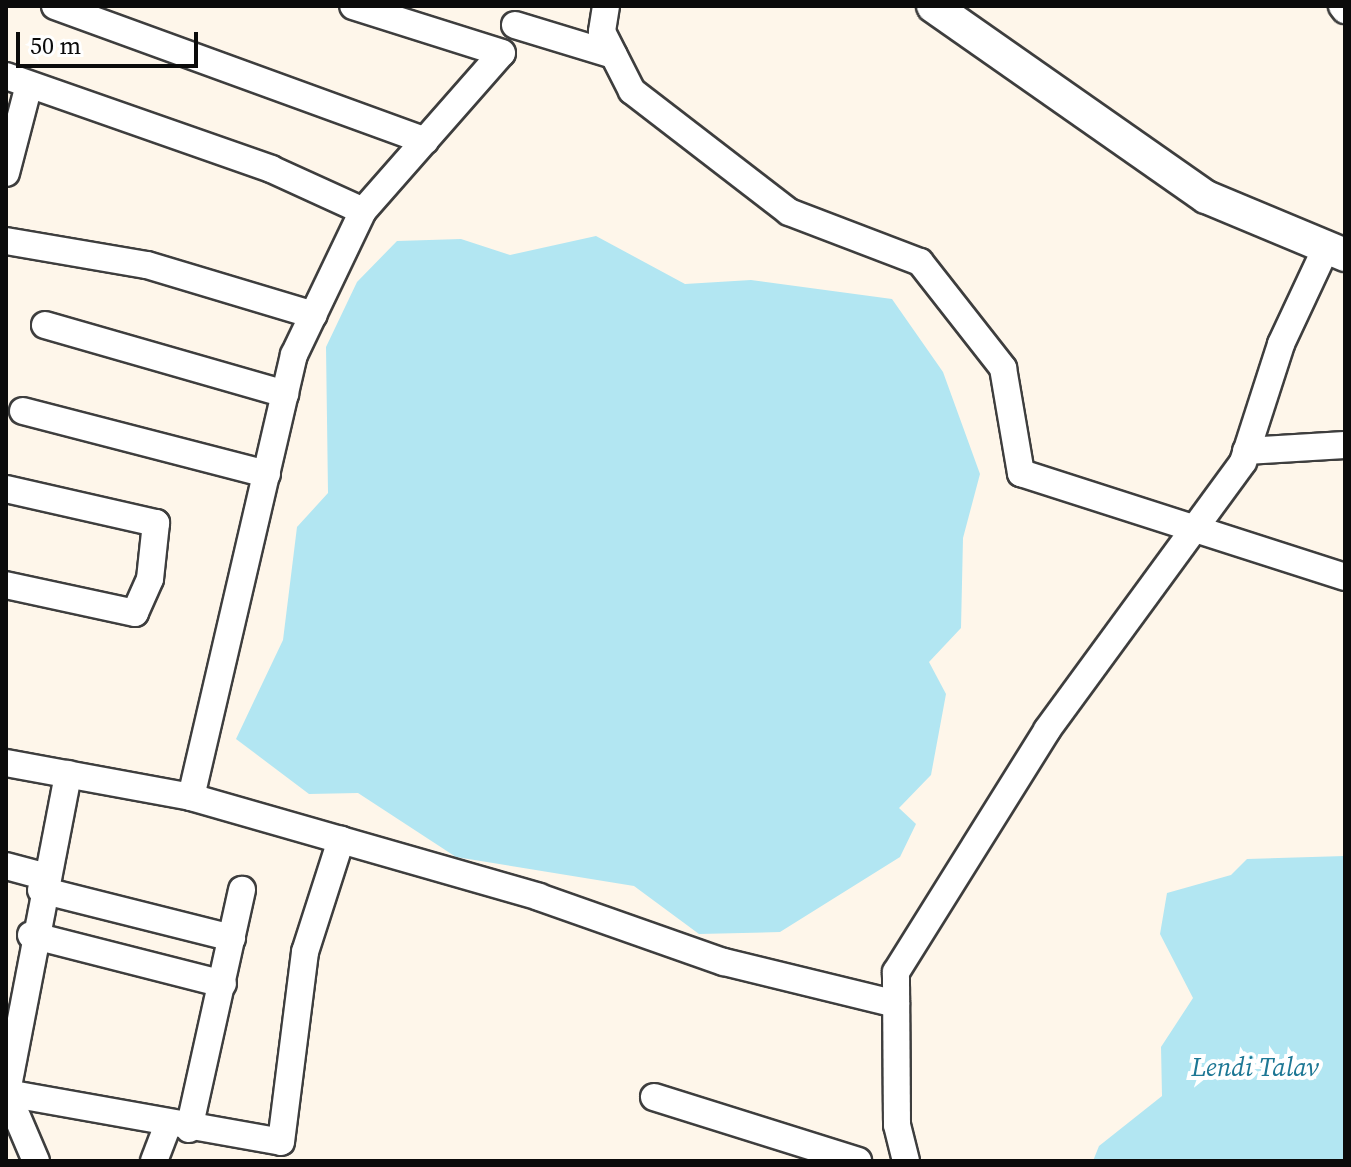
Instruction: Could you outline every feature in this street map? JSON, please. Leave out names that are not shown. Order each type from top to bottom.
[{"type":"street","points":[[55,6],[425,141]]},
{"type":"street","points":[[353,6],[502,53]]},
{"type":"street","points":[[606,6],[602,32],[632,91],[789,212],[920,262],[1003,368],[1021,473],[1190,531],[1345,577]]},
{"type":"street","points":[[906,1161],[897,1125],[896,972],[975,839],[1246,451],[1281,344],[1335,253],[1206,197],[933,6]]},
{"type":"street","points":[[191,797],[285,394],[314,315],[363,211],[502,53],[520,16],[614,55]]},
{"type":"street","points":[[6,173],[17,80],[271,169],[363,211]]},
{"type":"street","points":[[6,241],[147,265],[314,315]]},
{"type":"street","points":[[45,325],[285,394]]},
{"type":"street","points":[[23,411],[267,474]]},
{"type":"street","points":[[1246,451],[1345,445]]},
{"type":"street","points":[[6,489],[156,523],[150,579],[135,613],[6,585]]},
{"type":"street","points":[[6,763],[191,797],[341,840],[724,962],[896,1004]]},
{"type":"street","points":[[36,1161],[7,1095],[31,935],[68,774]]},
{"type":"street","points":[[7,1095],[178,1127],[281,1142],[305,952],[341,840]]},
{"type":"street","points":[[6,866],[43,883],[232,938]]},
{"type":"street","points":[[154,1161],[178,1127],[223,984],[242,890]]},
{"type":"street","points":[[31,935],[223,984]]},
{"type":"street","points":[[654,1097],[858,1161]]},
{"type":"water","points":[[596,236],[685,284],[751,280],[892,299],[943,372],[980,474],[963,538],[961,628],[929,662],[946,694],[931,775],[899,808],[916,824],[900,857],[780,932],[699,934],[634,886],[456,857],[358,793],[309,794],[236,739],[283,640],[297,527],[328,493],[326,347],[357,282],[397,241],[461,239],[510,255]]},
{"type":"water","name":"Lendi Talav","points":[[1345,856],[1345,1161],[1093,1161],[1099,1146],[1162,1096],[1161,1047],[1193,998],[1160,934],[1167,893],[1231,875],[1247,859]]}]
